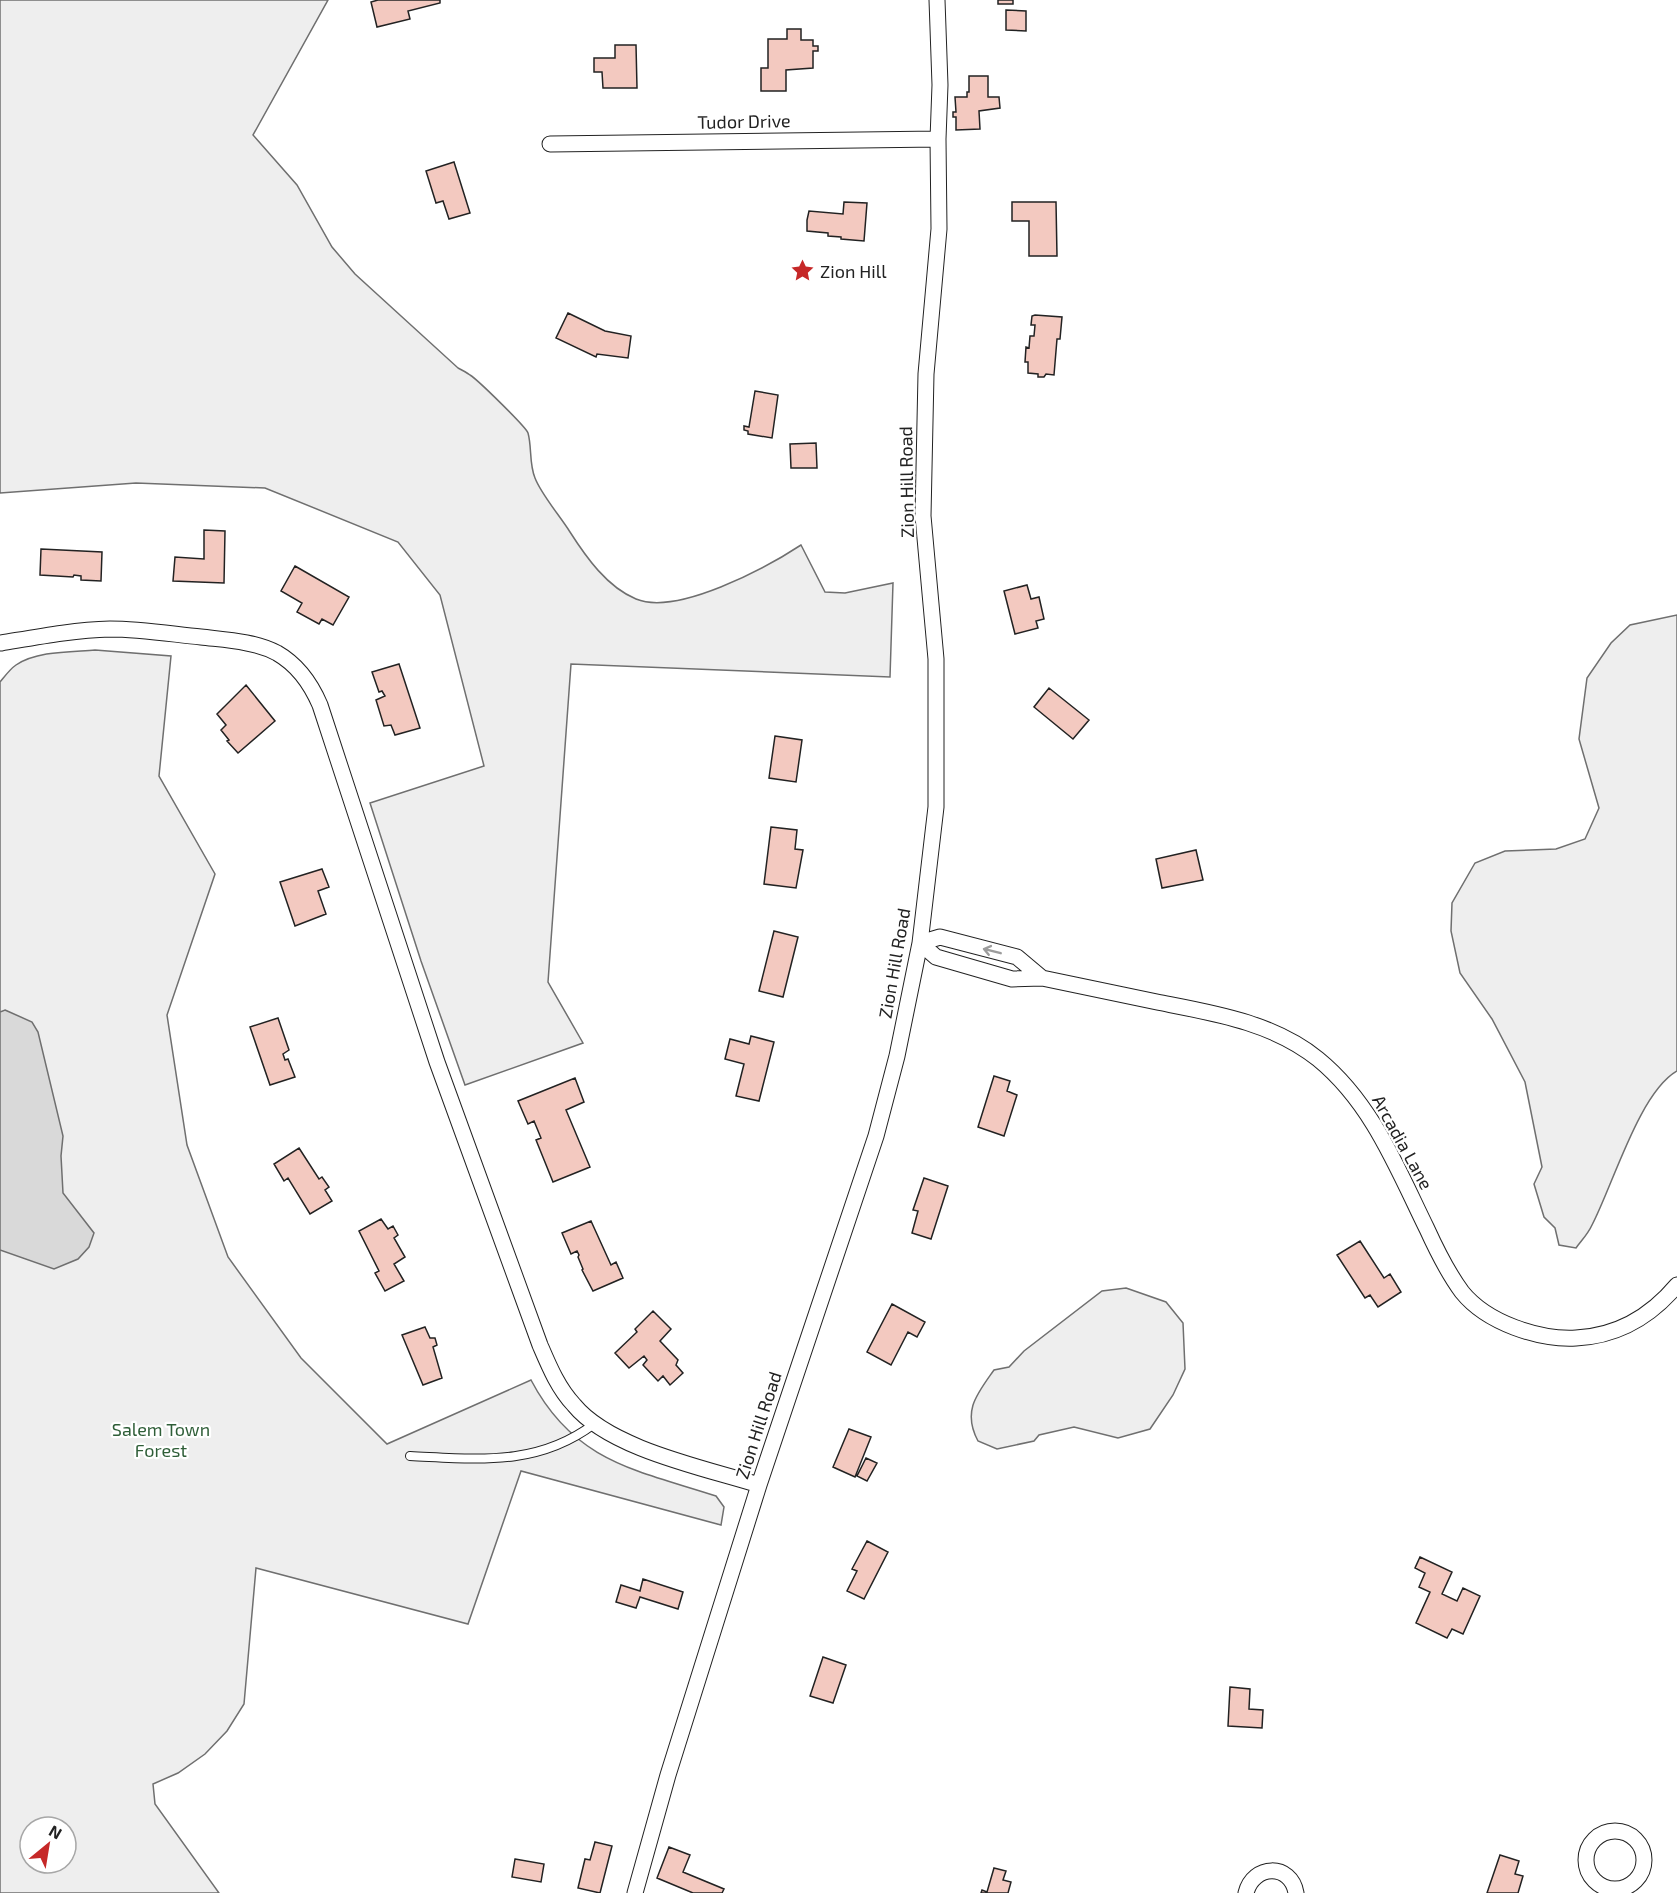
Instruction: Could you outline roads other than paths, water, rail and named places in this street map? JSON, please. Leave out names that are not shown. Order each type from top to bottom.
[{"type":"street","name":"Zion Hill Road","points":[[635,1893],[668,1775],[759,1485],[879,1126],[897,1056],[920,943],[936,807],[936,659],[923,516],[926,374],[939,229],[938,0]]},
{"type":"street","name":"Tudor Drive","points":[[550,144],[938,139]]},
{"type":"street","points":[[0,653],[0,642],[70,632],[112,629],[234,640],[263,647],[288,660],[307,680],[320,705],[437,1062],[540,1345],[555,1378],[573,1404],[594,1424],[614,1437],[650,1452],[759,1485]]},
{"type":"street","name":"Arcadia Lane","points":[[920,943],[940,937],[1017,957],[1041,978]]},
{"type":"street","name":"Arcadia Lane","points":[[920,943],[936,957],[1011,979],[1041,978],[1231,1017],[1264,1029],[1316,1058],[1340,1079],[1366,1110],[1443,1262],[1464,1294],[1488,1314],[1510,1327],[1563,1339],[1593,1338],[1645,1317],[1663,1302],[1677,1285]]},
{"type":"street","points":[[1246,1893],[1256,1876],[1271,1871],[1286,1876],[1292,1881],[1296,1893]]},
{"type":"lane","points":[[410,1456],[494,1460],[513,1458],[564,1444],[594,1424]]},
{"type":"place","name":"Zion Hill","points":[[802,271]]},
{"type":"park label","name":"Salem Town Forest","points":[[161,1439]]}]
